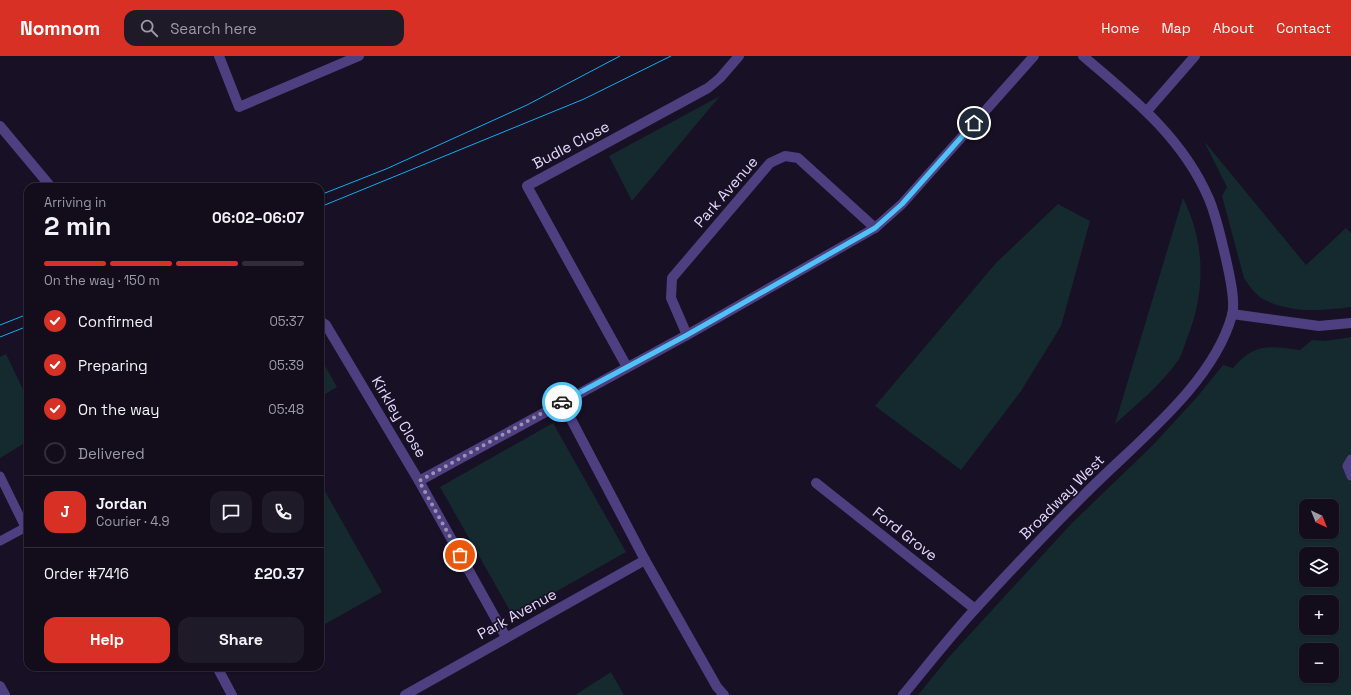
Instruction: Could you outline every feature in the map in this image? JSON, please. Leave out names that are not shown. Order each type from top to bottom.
[{"type":"street","points":[[219,56],[239,107],[359,56]]},
{"type":"street","name":"Budle Close","points":[[627,367],[527,186],[708,88],[720,78],[739,56]]},
{"type":"street","points":[[419,481],[687,335],[875,228],[888,218],[906,200],[1034,56]]},
{"type":"street","points":[[1083,56],[1147,110],[1165,129],[1190,163],[1210,201],[1219,228],[1228,267],[1232,314],[1319,326],[1351,323]]},
{"type":"street","points":[[1147,110],[1195,56]]},
{"type":"street","points":[[0,126],[48,183]]},
{"type":"street","name":"Park Avenue","points":[[687,335],[671,298],[672,278],[770,163],[785,156],[798,158],[875,228]]},
{"type":"street","name":"Broadway West","points":[[902,695],[976,609],[1086,493],[1152,429],[1192,387],[1215,352],[1232,314]]},
{"type":"street","name":"Kirkley Close","points":[[324,323],[419,481],[506,637]]},
{"type":"street","points":[[562,402],[645,560],[717,687],[724,695]]},
{"type":"street","name":"Ford Grove","points":[[816,483],[976,609]]},
{"type":"street","name":"Park Avenue","points":[[405,695],[645,560]]},
{"type":"street","points":[[219,671],[232,695]]},
{"type":"street","points":[[0,686],[5,695]]},
{"type":"lane","points":[[1351,459],[1347,466],[1351,476]]},
{"type":"lane","points":[[0,476],[24,523]]},
{"type":"lane","points":[[0,541],[24,528]]},
{"type":"green space","points":[[720,96],[632,201],[609,156]]},
{"type":"green space","points":[[1204,141],[1306,265],[1346,228],[1351,233],[1351,307],[1306,310],[1283,307],[1273,304],[1260,297],[1250,287],[1244,278],[1222,196],[1227,187]]},
{"type":"green space","points":[[1183,198],[1196,232],[1199,249],[1200,284],[1194,319],[1179,359],[1165,377],[1115,424]]},
{"type":"green space","points":[[1058,204],[1090,221],[1061,326],[1021,391],[961,470],[875,406],[996,263]]},
{"type":"green space","points":[[1351,337],[1351,695],[918,695],[949,657],[1071,524],[1153,445],[1197,397],[1223,365],[1233,368],[1248,354],[1263,348],[1271,347],[1300,350],[1312,340],[1325,341]]},
{"type":"green space","points":[[6,354],[24,392],[24,443],[0,458],[0,357]]},
{"type":"green space","points":[[324,364],[337,387],[324,395]]},
{"type":"green space","points":[[553,423],[626,552],[513,616],[440,487]]},
{"type":"green space","points":[[324,490],[382,592],[324,625]]},
{"type":"green space","points":[[611,672],[624,695],[575,695]]},
{"type":"tram line","points":[[324,193],[386,169],[527,105],[620,56]]},
{"type":"tram line","points":[[324,205],[584,99],[671,56]]},
{"type":"tram line","points":[[0,325],[24,316]]},
{"type":"tram line","points":[[0,337],[24,328]]},
{"type":"way so far","points":[[460,555],[419,481],[562,402]]},
{"type":"route","points":[[562,402],[687,335],[875,228],[902,204],[974,123]]}]
